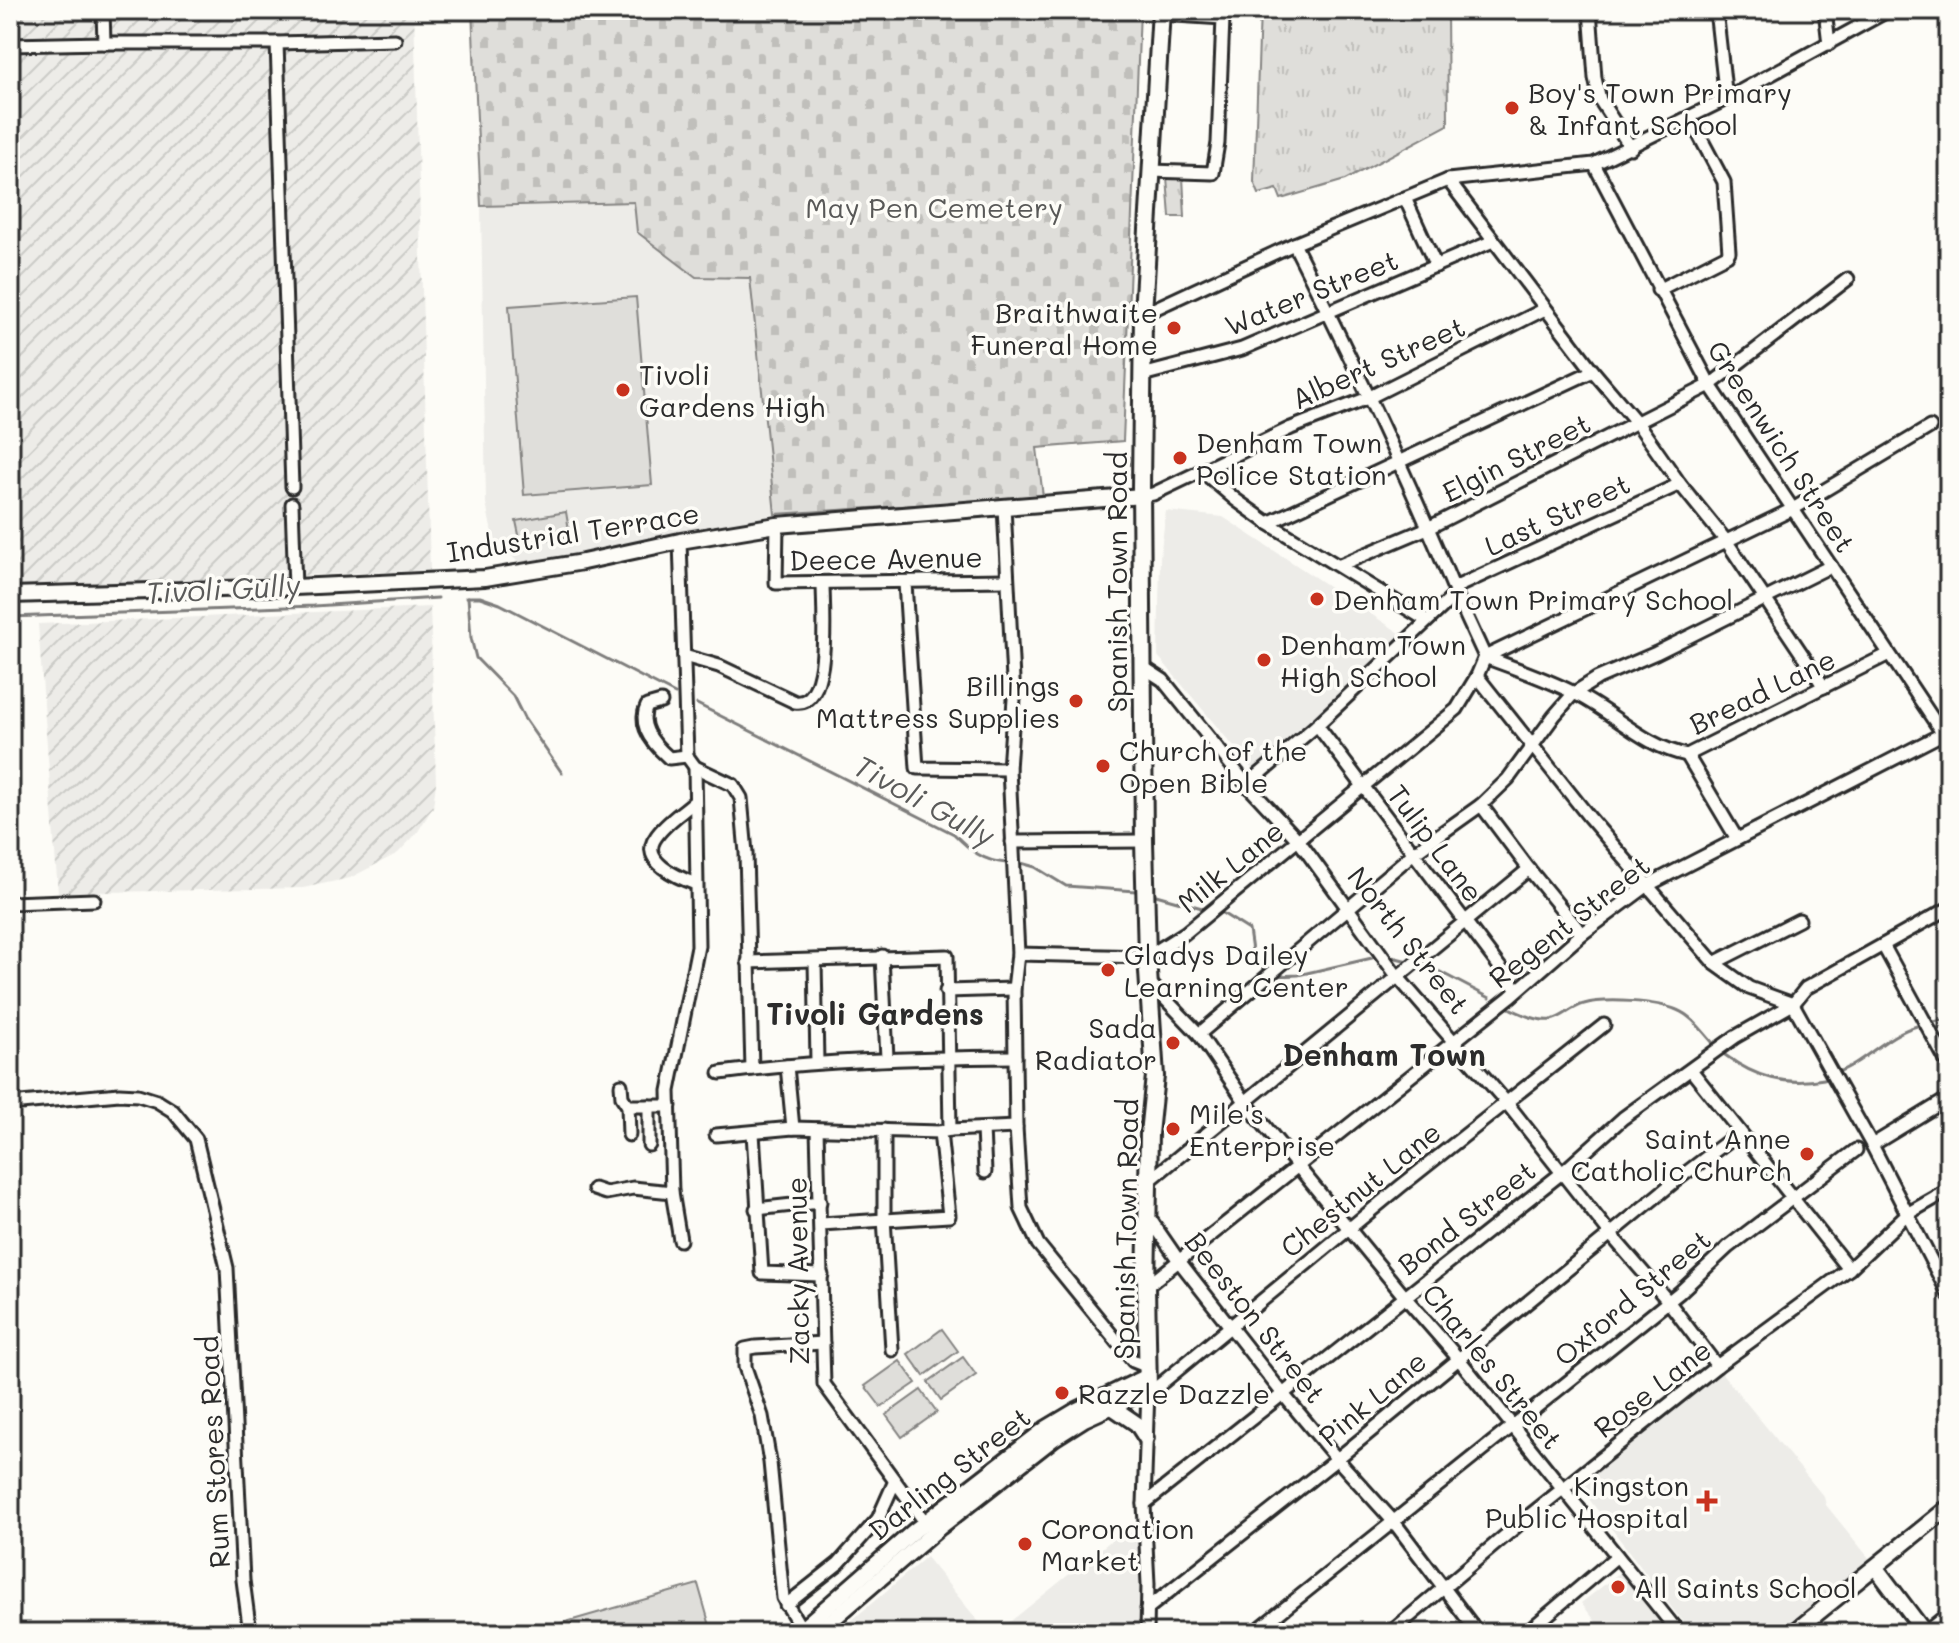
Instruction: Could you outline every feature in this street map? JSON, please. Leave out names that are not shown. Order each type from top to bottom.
[{"type":"main road","name":"Spanish Town Road","points":[[1148,1378],[1149,1134],[1155,1076],[1148,982],[1144,841],[1142,375],[1160,12]]},
{"type":"street","points":[[103,10],[104,43]]},
{"type":"street","points":[[1590,10],[1595,78],[1600,100],[1631,148]]},
{"type":"street","points":[[1716,10],[1726,99]]},
{"type":"street","points":[[1825,10],[1829,44]]},
{"type":"street","points":[[1143,314],[1294,244],[1448,180],[1594,164],[1690,118],[1889,10]]},
{"type":"street","points":[[1151,171],[1213,173],[1218,143],[1223,18],[1160,12]]},
{"type":"street","points":[[10,45],[395,40]]},
{"type":"street","points":[[277,43],[292,487]]},
{"type":"street","points":[[1658,290],[1729,252],[1724,182],[1690,118]]},
{"type":"street","name":"Greenwich Street","points":[[1594,164],[1710,385],[1946,739]]},
{"type":"street","points":[[1448,180],[1727,542],[1824,687]]},
{"type":"street","points":[[1405,198],[1436,266]]},
{"type":"street","name":"Water Street","points":[[1142,375],[1242,349],[1493,241]]},
{"type":"street","points":[[1294,244],[1430,527],[1485,657],[1793,509],[1930,427]]},
{"type":"street","name":"Elgin Street","points":[[1340,565],[1430,527],[1710,385],[1848,279]]},
{"type":"street","name":"Albert Street","points":[[1142,496],[1153,494],[1291,428],[1368,398],[1545,309]]},
{"type":"street","points":[[1268,523],[1593,371]]},
{"type":"street","points":[[1202,471],[1268,523],[1426,620],[1317,725],[1247,785]]},
{"type":"street","name":"Last Street","points":[[1426,620],[1455,591],[1680,484]]},
{"type":"street","name":"Industrial Terrace","points":[[10,595],[485,578],[777,525],[1142,496]]},
{"type":"street","points":[[292,504],[295,587]]},
{"type":"street","points":[[1004,507],[1014,699],[1009,769],[1018,954],[1014,989],[1016,1127],[1021,1208],[1038,1244],[1148,1378]]},
{"type":"street","name":"Deece Avenue","points":[[777,525],[776,583],[1007,580]]},
{"type":"street","points":[[680,541],[687,756],[695,767],[733,785],[739,792],[746,853],[752,1069]]},
{"type":"street","points":[[1199,1034],[1415,852],[1481,805],[1508,779],[1574,693],[1598,678],[1656,653],[1831,566]]},
{"type":"street","points":[[905,583],[917,768],[1009,769]]},
{"type":"street","points":[[684,656],[719,666],[803,704],[818,686],[823,656],[823,584]]},
{"type":"street","name":"Bread Lane","points":[[1485,657],[1574,693],[1674,753],[1687,755],[1889,654]]},
{"type":"street","name":"Milk Lane","points":[[1147,957],[1185,933],[1457,709],[1485,657]]},
{"type":"street","name":"North Street","points":[[1143,667],[1163,680],[1247,785],[1299,841],[1397,976],[1506,1102],[1717,1366]]},
{"type":"street","points":[[1477,676],[1714,963],[1749,988],[1793,1004],[1872,1145],[1949,1293]]},
{"type":"street","points":[[661,702],[647,706],[645,729],[669,758],[687,756]]},
{"type":"street","name":"Tulip Lane","points":[[1317,725],[1517,990]]},
{"type":"street","name":"Regent Street","points":[[1146,1287],[1517,990],[1582,934],[1648,885],[1946,739]]},
{"type":"street","points":[[1687,755],[1737,839]]},
{"type":"street","points":[[680,1240],[672,1192],[670,1106],[672,1067],[698,946],[695,767]]},
{"type":"street","points":[[695,801],[655,837],[652,848],[657,862],[668,873],[696,884]]},
{"type":"street","points":[[1481,805],[1582,934]]},
{"type":"street","points":[[1012,842],[1144,841]]},
{"type":"street","points":[[1149,1181],[1529,869]]},
{"type":"street","points":[[10,903],[94,900]]},
{"type":"street","name":"Bond Street","points":[[1144,1504],[1563,1172],[1623,1118],[1735,1037],[1793,1004],[1806,988],[1949,908]]},
{"type":"street","points":[[1714,963],[1799,920]]},
{"type":"street","points":[[1883,945],[1949,1066]]},
{"type":"street","points":[[1018,954],[1147,957]]},
{"type":"street","points":[[882,956],[887,1058]]},
{"type":"street","points":[[748,962],[947,956],[950,1058],[945,1131],[949,1216],[821,1224]]},
{"type":"street","points":[[815,961],[817,1062]]},
{"type":"street","name":"Charles Street","points":[[1148,982],[1199,1034],[1246,1103],[1458,1358],[1617,1556],[1673,1631]]},
{"type":"street","points":[[946,991],[1014,989]]},
{"type":"street","name":"Chestnut Lane","points":[[1148,1378],[1157,1387],[1604,1025]]},
{"type":"street","points":[[720,1073],[887,1058],[1015,1057]]},
{"type":"street","points":[[787,1066],[793,1128]]},
{"type":"street","points":[[1691,1070],[1849,1269]]},
{"type":"street","points":[[621,1085],[622,1097],[628,1106],[629,1135]]},
{"type":"street","name":"Rum Stores Road","points":[[10,1104],[119,1094],[157,1101],[173,1111],[196,1139],[227,1268],[243,1580],[250,1633]]},
{"type":"street","points":[[1872,1145],[1949,1098]]},
{"type":"street","points":[[628,1106],[670,1106]]},
{"type":"street","points":[[649,1106],[649,1145]]},
{"type":"street","points":[[716,1135],[793,1128],[945,1131],[1016,1127]]},
{"type":"street","name":"Zacky Avenue","points":[[817,1129],[824,1384],[925,1522]]},
{"type":"street","points":[[983,1129],[985,1172]]},
{"type":"street","points":[[884,1130],[884,1218],[892,1350]]},
{"type":"street","name":"Pink Lane","points":[[1147,1609],[1740,1132]]},
{"type":"street","points":[[753,1133],[762,1273],[822,1275]]},
{"type":"street","name":"Oxford Street","points":[[1254,1633],[1514,1428],[1668,1301],[1728,1247],[1856,1150]]},
{"type":"street","points":[[594,1189],[606,1193],[633,1188],[672,1192]]},
{"type":"street","name":"Rose Lane","points":[[1390,1633],[1717,1366],[1849,1269],[1907,1214],[1949,1190]]},
{"type":"street","points":[[756,1209],[820,1202]]},
{"type":"street","name":"Beeston Street","points":[[1148,1216],[1179,1261],[1283,1394],[1394,1522],[1478,1633]]},
{"type":"street","points":[[801,1632],[783,1598],[776,1553],[770,1462],[762,1416],[743,1354],[745,1349],[755,1347],[823,1343]]},
{"type":"street","name":"Darling Street","points":[[817,1633],[940,1527],[1054,1438],[1073,1425],[1112,1407],[1148,1378]]},
{"type":"street","name":"Darling Street","points":[[801,1632],[925,1522],[1065,1416],[1148,1378]]},
{"type":"street","name":"Spanish Town Road","points":[[1147,1633],[1144,1504],[1148,1378]]},
{"type":"street","points":[[1112,1407],[1137,1424],[1146,1438]]},
{"type":"street","points":[[786,1605],[839,1563],[878,1519],[894,1483]]},
{"type":"street","points":[[1793,1633],[1949,1507]]},
{"type":"street","points":[[1526,1633],[1617,1556]]},
{"type":"street","points":[[1876,1568],[1925,1633],[1949,1613]]},
{"type":"shaded area","points":[[10,10],[414,10],[430,570],[10,588]]},
{"type":"shaded area","name":"Tivoli Gardens High","points":[[635,202],[750,277],[775,514],[548,562],[519,563],[493,538],[486,503],[481,206]]},
{"type":"shaded area","name":"Denham Town High School","points":[[1166,511],[1223,517],[1406,637],[1371,664],[1254,771],[1158,656],[1160,557]]},
{"type":"shaded area","points":[[430,607],[436,783],[433,807],[417,833],[398,853],[350,878],[303,888],[58,893],[38,624]]},
{"type":"shaded area","name":"Kingston Public Hospital","points":[[1715,1365],[1824,1497],[1826,1505],[1873,1563],[1782,1633],[1691,1633],[1576,1482]]},
{"type":"shaded area","points":[[1123,1531],[1140,1535],[1143,1633],[996,1633]]},
{"type":"shaded area","points":[[926,1557],[988,1633],[837,1633]]},
{"type":"shaded area","name":"All Saints School","points":[[1622,1571],[1668,1627],[1660,1633],[1605,1633],[1581,1603]]},
{"type":"green space","name":"May Pen Cemetery","points":[[472,10],[1140,10],[1123,441],[1037,448],[1043,497],[775,514],[750,278],[696,277],[637,232],[634,202],[481,206]]},
{"type":"green space","points":[[1260,10],[1447,10],[1448,125],[1345,180],[1281,199],[1277,189],[1259,194],[1254,182]]},
{"type":"green space","points":[[1183,176],[1185,217],[1170,217],[1167,177]]},
{"type":"green space","points":[[636,297],[652,485],[524,495],[509,306]]},
{"type":"green space","points":[[566,512],[570,536],[521,544],[516,521]]},
{"type":"green space","points":[[942,1329],[958,1351],[924,1376],[908,1354]]},
{"type":"green space","points":[[963,1357],[976,1375],[941,1400],[928,1382]]},
{"type":"green space","points":[[900,1361],[916,1383],[881,1407],[865,1386]]},
{"type":"green space","points":[[921,1390],[937,1412],[902,1437],[886,1415]]},
{"type":"green space","points":[[698,1584],[712,1633],[561,1633],[559,1624]]},
{"type":"waterway","name":"Tivoli Gully","points":[[466,597],[480,597],[500,604],[675,694]]},
{"type":"waterway","points":[[468,597],[476,658],[513,696],[524,718],[562,773]]},
{"type":"waterway","name":"Tivoli Gully","points":[[10,617],[314,606],[438,598]]},
{"type":"waterway","name":"Tivoli Gully","points":[[697,704],[954,834],[983,857],[1006,863]]},
{"type":"waterway","name":"Tivoli Gully","points":[[1021,863],[1035,867],[1066,886],[1136,891]]},
{"type":"waterway","name":"Tivoli Gully","points":[[1156,895],[1202,908]]},
{"type":"waterway","name":"Tivoli Gully","points":[[1219,911],[1249,930],[1252,951],[1265,971]]},
{"type":"waterway","name":"Tivoli Gully","points":[[1392,957],[1408,961]]},
{"type":"waterway","name":"Tivoli Gully","points":[[1277,976],[1298,975],[1372,958]]},
{"type":"waterway","name":"Tivoli Gully","points":[[1423,963],[1490,998]]},
{"type":"waterway","name":"Tivoli Gully","points":[[1509,1008],[1546,1020],[1593,1002],[1657,1004],[1687,1016],[1713,1043]]},
{"type":"waterway","name":"Tivoli Gully","points":[[1933,1022],[1949,1019]]},
{"type":"waterway","name":"Tivoli Gully","points":[[1835,1073],[1856,1063],[1895,1035],[1917,1026]]},
{"type":"waterway","name":"Tivoli Gully","points":[[1725,1055],[1760,1075],[1784,1081],[1824,1079]]},
{"type":"place","name":"Boy's Town Primary & Infant School","points":[[1512,108]]},
{"type":"place","name":"Braithwaite Funeral Home","points":[[1174,328]]},
{"type":"place","name":"Tivoli Gardens High","points":[[623,390]]},
{"type":"place","name":"Denham Town Police Station","points":[[1180,458]]},
{"type":"place","name":"Denham Town Primary School","points":[[1317,599]]},
{"type":"place","name":"Denham Town High School","points":[[1264,660]]},
{"type":"place","name":"Billings Mattress Supplies","points":[[1076,701]]},
{"type":"place","name":"Church of the Open Bible","points":[[1103,766]]},
{"type":"place","name":"Gladys Dailey Learning Center","points":[[1108,970]]},
{"type":"place","name":"Sada Radiator","points":[[1173,1043]]},
{"type":"place","name":"Mile's Enterprise","points":[[1173,1129]]},
{"type":"place","name":"Saint Anne Catholic Church","points":[[1807,1154]]},
{"type":"place","name":"Razzle Dazzle","points":[[1062,1393]]},
{"type":"place","name":"Kingston Public Hospital","points":[[1707,1501]]},
{"type":"place","name":"Coronation Market","points":[[1025,1544]]},
{"type":"place","name":"All Saints School","points":[[1618,1587]]},
{"type":"district","name":"Tivoli Gardens","points":[[875,1013]]},
{"type":"district","name":"Denham Town","points":[[1384,1054]]}]
